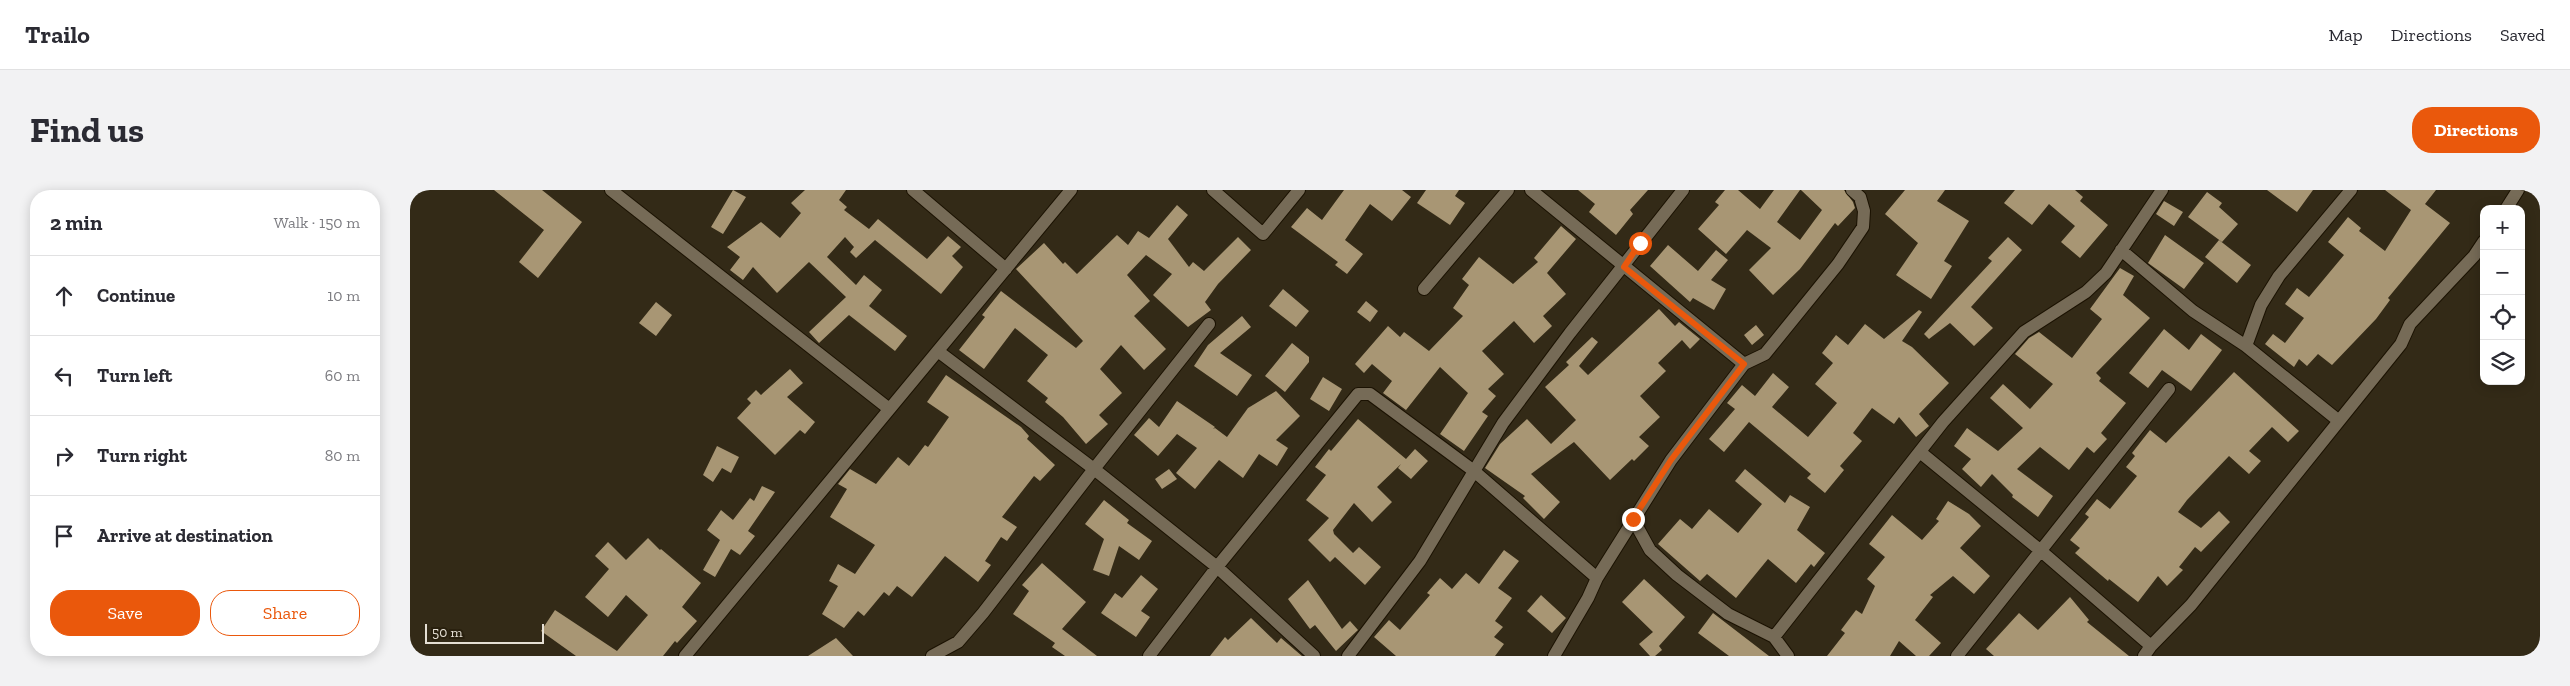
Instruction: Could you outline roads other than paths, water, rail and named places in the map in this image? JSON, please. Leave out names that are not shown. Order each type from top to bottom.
[{"type":"street","points":[[611,190],[888,408]]},
{"type":"street","points":[[913,190],[1006,269]]},
{"type":"street","points":[[685,656],[888,408],[939,352],[1071,190]]},
{"type":"street","points":[[1213,190],[1263,234],[1299,190]]},
{"type":"street","points":[[1424,289],[1508,190]]},
{"type":"street","points":[[1531,190],[1744,364]]},
{"type":"street","points":[[1348,656],[1420,561],[1503,423],[1570,333],[1683,190]]},
{"type":"street","points":[[1554,656],[1588,598],[1597,578],[1671,460],[1744,364],[1765,354],[1838,264],[1863,227],[1864,211],[1860,197],[1852,190]]},
{"type":"street","points":[[1774,637],[1943,422],[2024,332],[2086,292],[2106,273],[2162,190]]},
{"type":"street","points":[[2246,346],[2261,305],[2279,276],[2351,190]]},
{"type":"street","points":[[2509,205],[2518,190]]},
{"type":"street","points":[[1920,452],[2041,551],[2147,651],[2191,605],[2401,344],[2410,324],[2474,256],[2480,247]]},
{"type":"street","points":[[2121,250],[2193,311],[2246,346],[2339,421]]},
{"type":"street","points":[[932,656],[958,642],[984,613],[1094,469],[1209,324]]},
{"type":"street","points":[[939,352],[1094,469],[1217,567],[1314,656]]},
{"type":"street","points":[[1957,656],[2169,389]]},
{"type":"street","points":[[1149,656],[1217,567],[1358,394],[1370,394],[1474,471],[1597,578]]},
{"type":"street","points":[[1633,519],[1650,550],[1677,575],[1728,614],[1774,637],[1788,656]]}]
